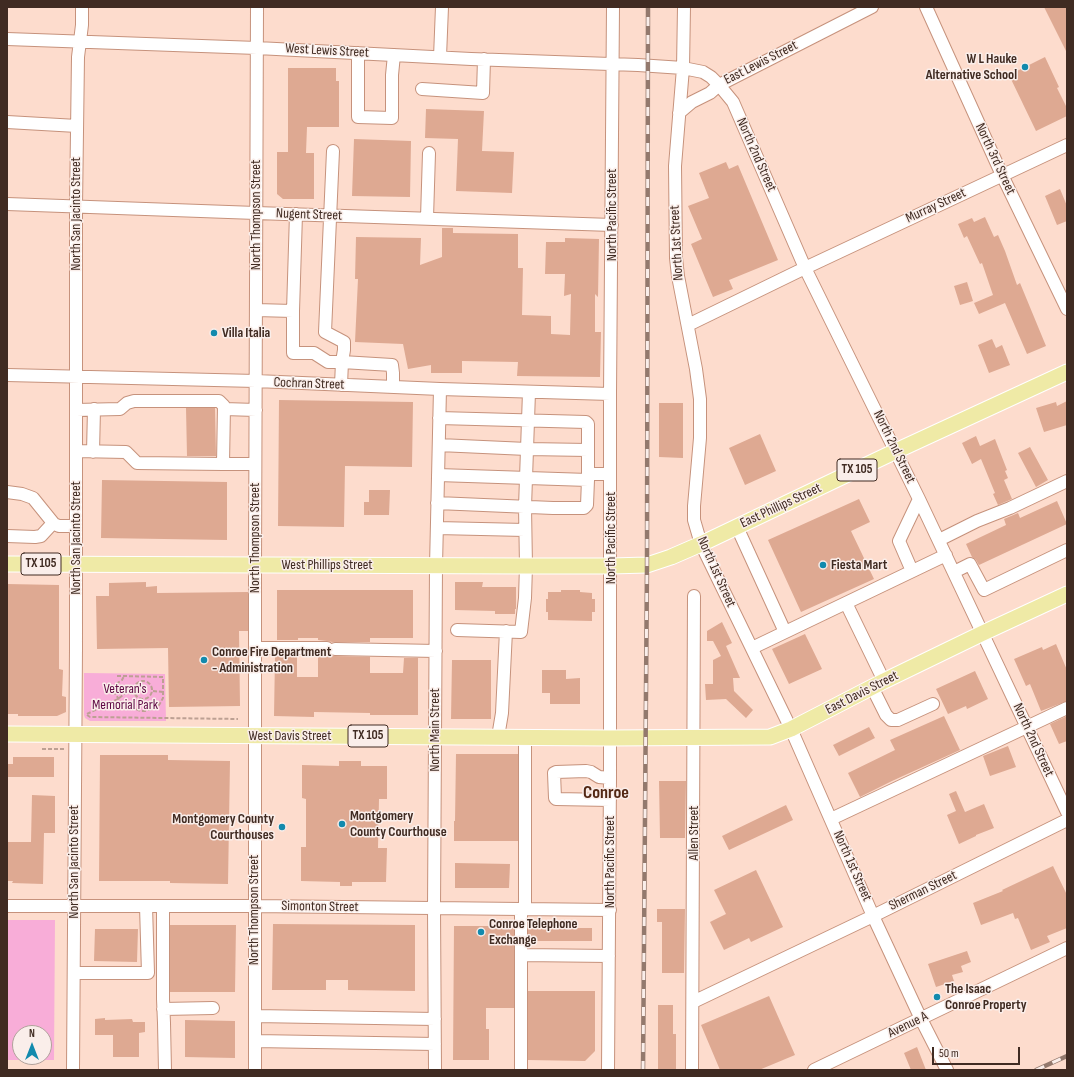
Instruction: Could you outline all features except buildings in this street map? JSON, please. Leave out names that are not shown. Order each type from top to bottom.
[{"type":"main road","name":"East Phillips Street","points":[[647,565],[671,558],[1067,372]]},
{"type":"main road","name":"West Phillips Street","points":[[7,564],[436,566],[647,565]]},
{"type":"main road","name":"East Davis Street","points":[[645,738],[770,737],[791,729],[982,633],[1067,594]]},
{"type":"main road","name":"West Davis Street","points":[[7,734],[645,738]]},
{"type":"street","name":"North San Jacinto Street","points":[[73,1070],[76,564],[76,206],[78,57],[82,25],[82,7]]},
{"type":"street","name":"North Thompson Street","points":[[255,1070],[254,906],[257,7]]},
{"type":"street","points":[[440,57],[442,7]]},
{"type":"street","name":"North Pacific Street","points":[[608,1070],[610,910],[610,394],[613,7]]},
{"type":"street","name":"North 1st Street","points":[[684,7],[683,68],[675,166],[676,258],[700,399],[700,438],[694,520],[701,544],[791,729],[874,916],[946,1070]]},
{"type":"street","name":"East Lewis Street","points":[[648,65],[683,68],[703,72],[719,85],[872,7]]},
{"type":"street","name":"North 3rd Street","points":[[926,7],[1002,175],[1067,309]]},
{"type":"street","name":"West Lewis Street","points":[[7,39],[648,65]]},
{"type":"street","points":[[358,53],[358,117],[392,118],[392,75],[394,55]]},
{"type":"street","points":[[422,89],[483,93],[484,59]]},
{"type":"street","points":[[679,113],[692,102],[710,93],[719,85]]},
{"type":"street","name":"North 2nd Street","points":[[719,85],[733,102],[805,268],[939,540],[1067,812]]},
{"type":"street","points":[[7,122],[77,126]]},
{"type":"street","name":"Murray Street","points":[[688,325],[805,268],[1067,145]]},
{"type":"street","points":[[333,151],[325,332],[344,342],[341,385]]},
{"type":"street","points":[[427,218],[429,153]]},
{"type":"street","name":"Nugent Street","points":[[7,204],[612,225]]},
{"type":"street","points":[[296,214],[293,353],[314,353],[328,362],[392,365],[393,387]]},
{"type":"street","points":[[256,310],[293,311]]},
{"type":"street","name":"Cochran Street","points":[[7,375],[610,394]]},
{"type":"street","points":[[186,401],[188,380]]},
{"type":"street","name":"North Main Street","points":[[435,1070],[434,908],[436,566],[440,389]]},
{"type":"street","points":[[457,630],[521,632],[525,598],[526,566],[524,507],[529,421],[529,392]]},
{"type":"street","points":[[76,410],[120,409],[134,401],[219,401],[224,406],[223,464]]},
{"type":"street","points":[[93,452],[94,410]]},
{"type":"street","points":[[224,410],[256,410]]},
{"type":"street","points":[[438,503],[584,508],[587,505],[588,477],[588,424],[586,422],[439,418]]},
{"type":"street","points":[[439,446],[588,450]]},
{"type":"street","points":[[76,452],[126,452],[137,463],[255,464]]},
{"type":"street","points":[[438,475],[526,478],[588,477],[610,474]]},
{"type":"street","points":[[939,540],[977,521],[1010,508],[1067,481]]},
{"type":"street","points":[[7,492],[22,494],[33,498],[53,523],[60,526],[76,526]]},
{"type":"street","points":[[912,572],[899,541],[919,499]]},
{"type":"street","points":[[7,536],[41,536],[53,523]]},
{"type":"street","points":[[737,527],[785,632]]},
{"type":"street","points":[[437,528],[525,530]]},
{"type":"street","points":[[954,572],[970,564],[984,590],[1067,550]]},
{"type":"street","points":[[752,648],[946,555]]},
{"type":"street","name":"Allen Street","points":[[692,1070],[694,596]]},
{"type":"street","points":[[846,603],[878,684],[886,715],[891,720],[898,720],[933,704]]},
{"type":"street","points":[[498,737],[502,713],[506,631]]},
{"type":"street","points":[[255,648],[331,648],[436,651]]},
{"type":"street","points":[[831,819],[1067,708]]},
{"type":"street","points":[[521,1070],[525,737]]},
{"type":"street","points":[[610,778],[599,777],[586,771],[554,773],[556,799],[610,800]]},
{"type":"street","name":"Sherman Street","points":[[693,1002],[874,916],[1067,820]]},
{"type":"street","name":"Simonton Street","points":[[7,906],[254,906],[610,910]]},
{"type":"street","points":[[74,973],[148,973],[146,906]]},
{"type":"street","points":[[163,906],[163,1009],[165,1070]]},
{"type":"street","name":"Avenue A","points":[[814,1070],[1067,948]]},
{"type":"street","points":[[522,955],[609,956]]},
{"type":"street","points":[[163,1009],[213,1008]]},
{"type":"street","points":[[255,1016],[435,1019]]},
{"type":"street","points":[[255,1041],[435,1044]]},
{"type":"path","points":[[116,676],[124,676],[142,676],[163,676],[163,698],[158,707],[140,711],[120,701],[114,692],[114,688],[124,676]]},
{"type":"path","points":[[142,676],[142,682]]},
{"type":"path","points":[[153,690],[152,695],[144,699],[136,696],[134,690],[137,683],[142,682],[148,683],[153,690],[163,692]]},
{"type":"path","points":[[134,690],[127,691],[118,699],[87,714],[88,716],[238,719]]},
{"type":"path","points":[[139,718],[140,711]]},
{"type":"green space","name":"Veteran's Memorial Park","points":[[84,673],[165,674],[166,721],[90,721],[85,718],[84,715]]},
{"type":"green space","points":[[7,920],[55,920],[54,1060],[52,1060],[52,1025],[12,1025],[12,1060],[7,1060]]},
{"type":"railway","points":[[643,1070],[647,565],[648,7]]},
{"type":"railway","points":[[1036,1070],[1067,1056]]},
{"type":"place","name":"W L Hauke Alternative School","points":[[1025,67]]},
{"type":"place","name":"Villa Italia","points":[[214,333]]},
{"type":"place","name":"Fiesta Mart","points":[[823,565]]},
{"type":"place","name":"Conroe Fire Department - Administration","points":[[204,660]]},
{"type":"place","name":"Montgomery County Courthouse","points":[[342,824]]},
{"type":"place","name":"Montgomery County Courthouses","points":[[282,827]]},
{"type":"place","name":"Conroe Telephone Exchange","points":[[481,932]]},
{"type":"place","name":"The Isaac Conroe Property","points":[[937,997]]},
{"type":"district","name":"Conroe","points":[[606,793]]}]
